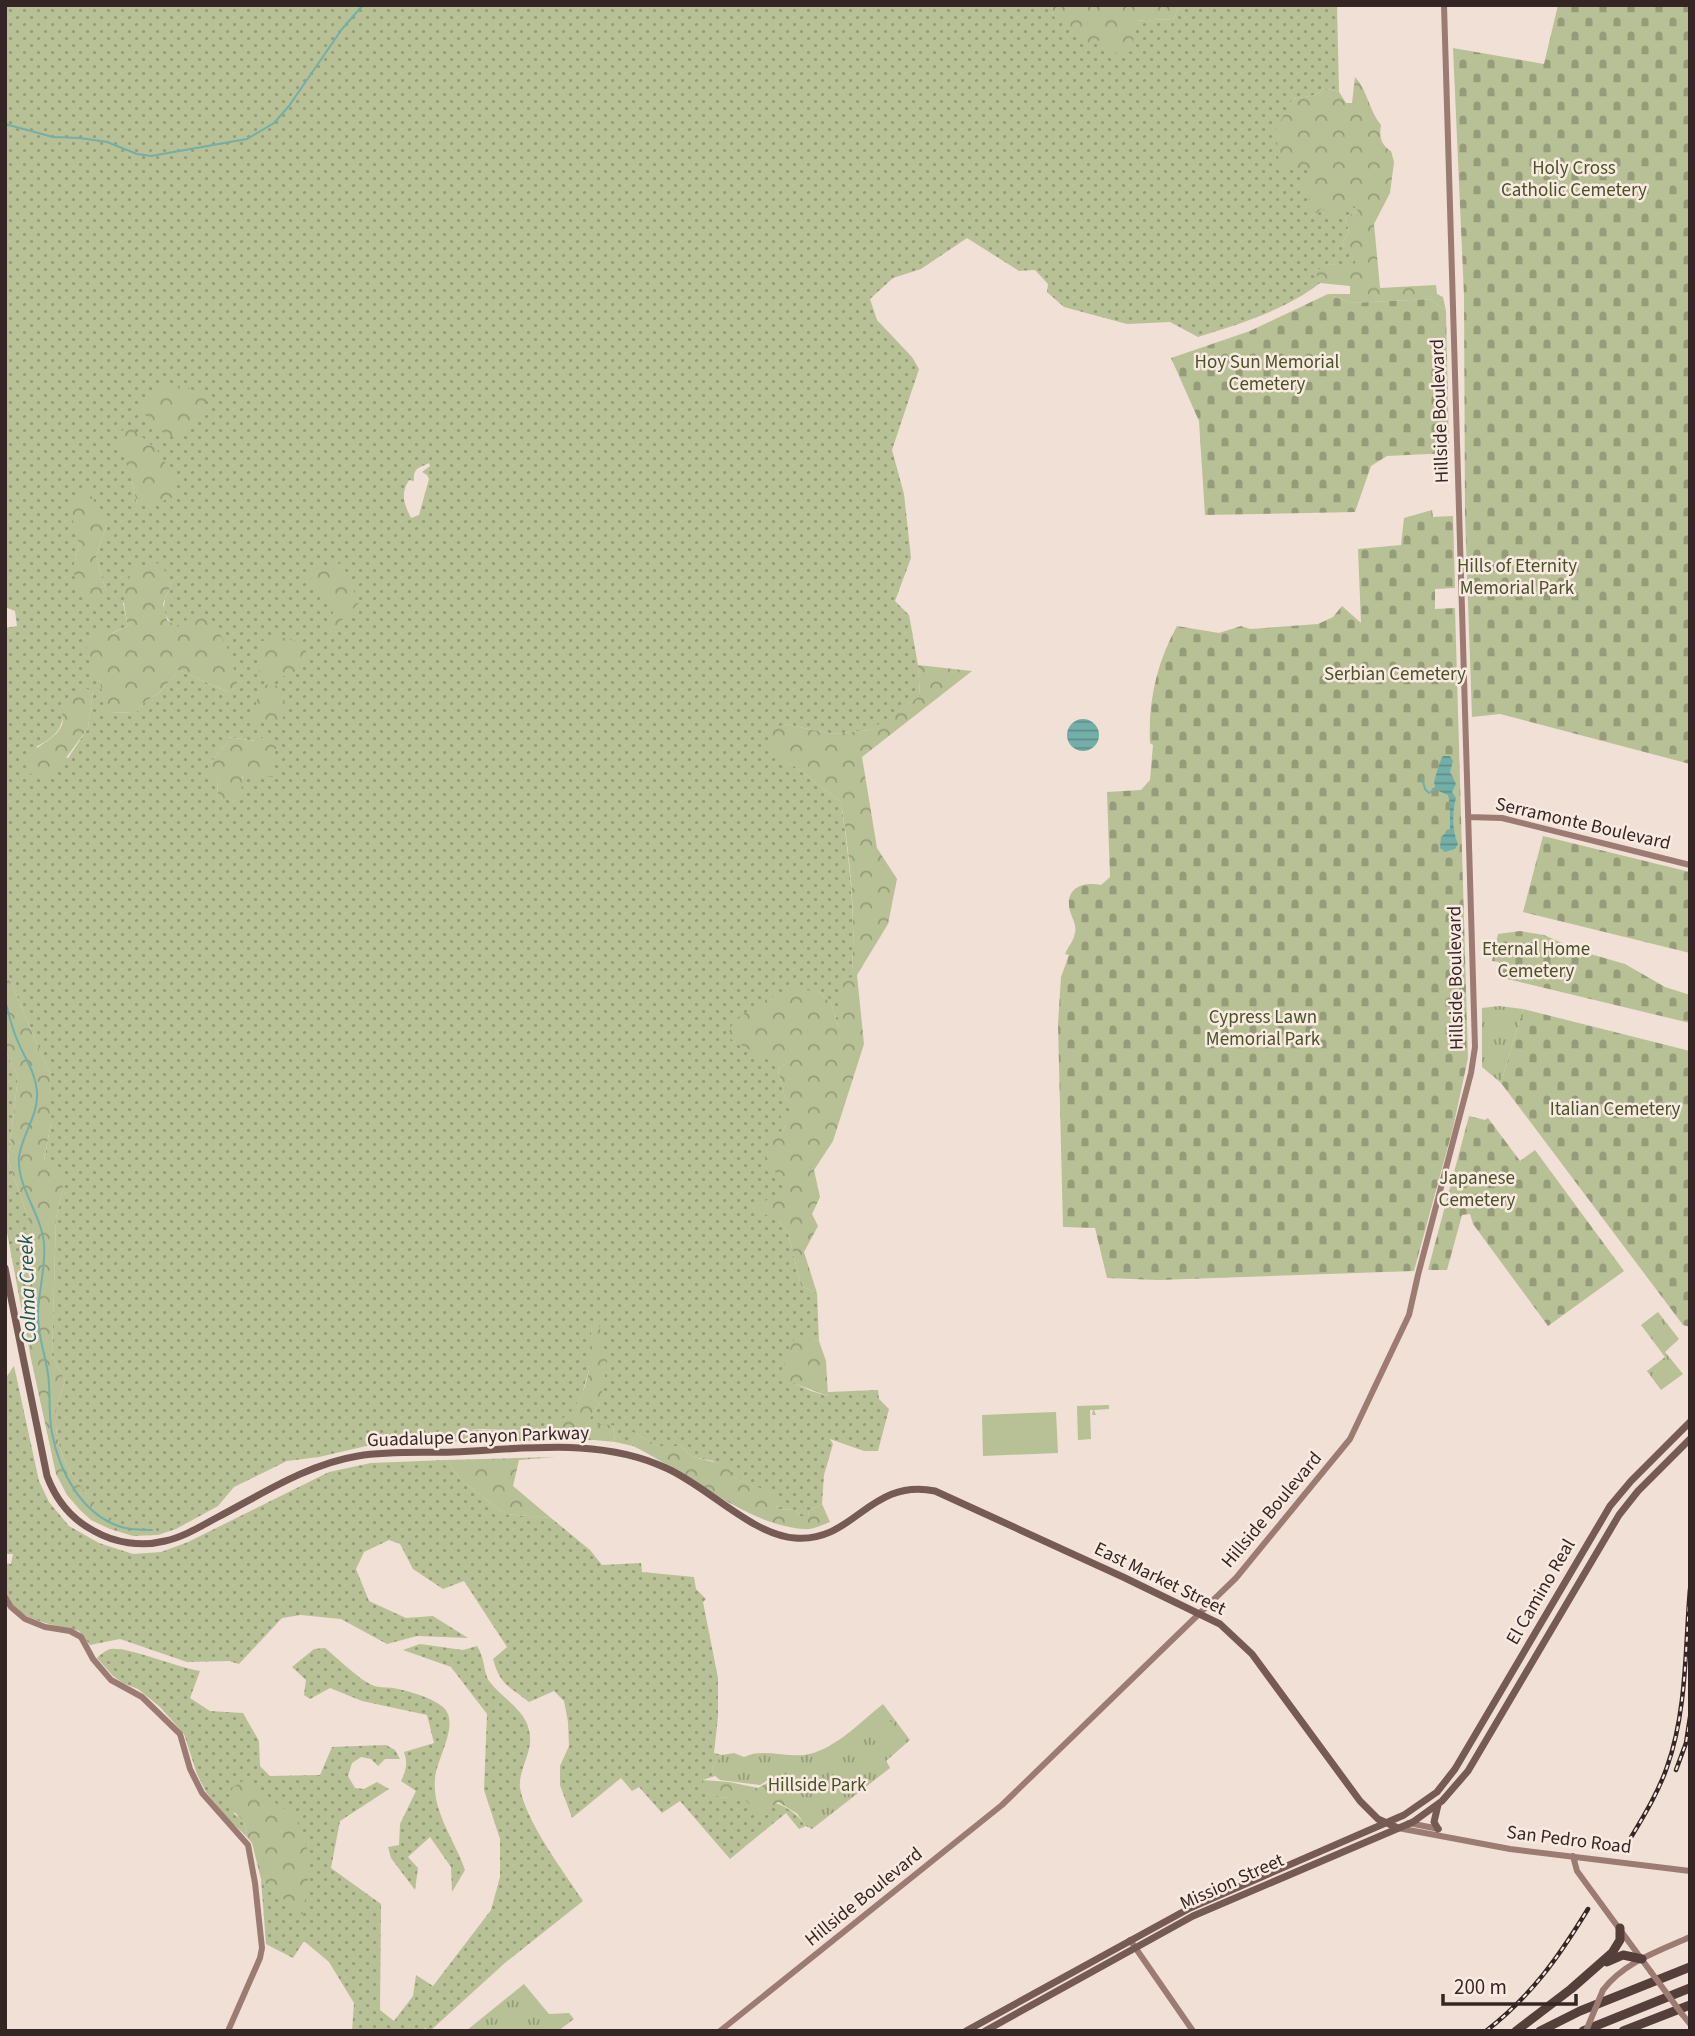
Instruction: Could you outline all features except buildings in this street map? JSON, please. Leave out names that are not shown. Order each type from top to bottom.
[{"type":"highway","points":[[1571,1989],[1615,1950],[1620,1940],[1620,1928]]},
{"type":"highway","points":[[1516,2031],[1616,1958],[1629,1955],[1642,1959]]},
{"type":"highway","points":[[1540,2031],[1580,2011],[1690,1967]]},
{"type":"highway","points":[[1584,2031],[1690,1988]]},
{"type":"highway","points":[[1623,2031],[1687,2009]]},
{"type":"main road","name":"Hillside Boulevard","points":[[720,2031],[996,1811],[1236,1578],[1343,1450],[1412,1308],[1418,1275],[1474,1060],[1444,5]]},
{"type":"main road","name":"Serramonte Boulevard","points":[[1468,817],[1502,818],[1690,865]]},
{"type":"main road","name":"Guadalupe Canyon Parkway","points":[[5,1268],[48,1481],[61,1503],[77,1520],[98,1534],[121,1542],[151,1544],[175,1538],[312,1470],[344,1459],[378,1454],[574,1448],[618,1451],[669,1469],[763,1528],[796,1538],[830,1533],[883,1496]]},
{"type":"main road","name":"El Camino Real","points":[[1387,1823],[1404,1815],[1437,1792],[1455,1769],[1613,1502],[1690,1423]]},
{"type":"main road","name":"El Camino Real","points":[[1480,1751],[1619,1515],[1634,1495],[1690,1439]]},
{"type":"main road","name":"East Market Street","points":[[883,1496],[911,1489],[944,1494],[1201,1614],[1229,1631],[1247,1648],[1356,1798],[1371,1813],[1387,1823]]},
{"type":"main road","points":[[5,1597],[24,1619],[45,1627],[77,1633],[93,1659],[111,1680],[137,1693],[155,1707],[181,1737],[190,1769],[202,1793],[248,1845],[262,1948],[228,2031]]},
{"type":"main road","name":"Mission Street","points":[[966,2031],[1132,1944],[1206,1909],[1409,1823],[1438,1805],[1462,1779],[1480,1751]]},
{"type":"main road","points":[[1438,1805],[1434,1822],[1444,1836]]},
{"type":"main road","name":"Mission Street","points":[[985,2031],[1206,1900],[1387,1823]]},
{"type":"main road","points":[[1387,1823],[1409,1823],[1438,1829]]},
{"type":"main road","name":"San Pedro Road","points":[[1387,1823],[1438,1837],[1510,1849],[1690,1871]]},
{"type":"main road","points":[[1573,1856],[1577,1871],[1651,1972],[1687,2009],[1690,2024]]},
{"type":"main road","points":[[1584,2031],[1603,1990],[1617,1974],[1690,1937]]},
{"type":"main road","points":[[1132,1944],[1193,2031]]},
{"type":"green space","points":[[5,5],[1051,5],[1053,16],[1134,21],[1173,19],[1180,5],[1337,5],[1339,92],[1325,88],[1316,95],[1292,99],[1310,170],[1311,217],[1322,209],[1355,205],[1358,211],[1345,217],[1349,231],[1342,244],[1358,259],[1352,269],[1331,264],[1316,271],[1320,283],[1292,301],[1262,315],[1198,337],[1170,322],[1127,324],[1064,307],[1047,292],[1048,284],[1035,270],[1019,271],[967,238],[921,269],[893,278],[870,299],[877,320],[912,357],[919,369],[892,450],[904,494],[911,558],[895,601],[909,615],[918,665],[920,696],[871,730],[832,734],[785,724],[770,754],[796,767],[841,802],[852,907],[852,970],[857,975],[840,1031],[831,1003],[817,991],[785,1064],[778,1070],[785,1098],[798,1109],[779,1134],[762,1134],[777,1148],[788,1190],[779,1222],[788,1232],[801,1286],[817,1293],[819,1341],[795,1338],[796,1384],[828,1396],[828,1392],[878,1390],[879,1399],[889,1409],[878,1451],[864,1451],[830,1439],[833,1444],[824,1475],[822,1504],[808,1511],[809,1516],[799,1516],[796,1510],[777,1509],[774,1494],[735,1478],[713,1461],[693,1457],[680,1446],[658,1446],[632,1432],[633,1446],[615,1442],[613,1425],[585,1425],[600,1403],[591,1321],[593,1355],[582,1395],[572,1412],[553,1426],[530,1431],[482,1429],[434,1432],[422,1442],[375,1444],[319,1457],[287,1461],[234,1487],[218,1506],[176,1529],[158,1535],[133,1536],[110,1529],[111,1519],[90,1498],[72,1474],[60,1447],[57,1432],[57,1408],[65,1380],[52,1356],[56,1218],[63,1188],[44,1161],[51,1123],[51,1077],[5,968],[5,628],[17,626],[15,611],[5,607]],"holes":[[[429,463],[430,466],[422,472],[429,479],[419,515],[411,518],[404,494],[409,480],[414,481],[416,470]],[[132,481],[178,482],[137,504]],[[107,524],[96,557],[106,591],[74,566],[79,544]],[[172,582],[164,607],[167,617],[230,693],[179,670],[160,692],[136,712],[108,713],[99,678],[112,633],[128,626],[123,603]],[[93,691],[88,728],[68,758],[36,747],[57,732],[63,708]],[[228,737],[256,741],[277,748],[218,799],[217,779],[210,763],[228,742]]]},
{"type":"green space","points":[[1051,5],[1180,5],[1173,19],[1134,21],[1133,51],[1117,54],[1100,40],[1089,45],[1053,16]]},
{"type":"green space","points":[[1558,5],[1690,5],[1690,764],[1500,714],[1472,717],[1465,515],[1464,295],[1453,48],[1544,64]]},
{"type":"green space","points":[[1355,77],[1381,125],[1382,140],[1391,151],[1394,162],[1390,193],[1374,224],[1380,288],[1436,285],[1437,294],[1443,297],[1446,311],[1430,299],[1351,303],[1328,294],[1350,294],[1350,286],[1320,283],[1315,271],[1331,264],[1352,268],[1357,259],[1342,244],[1349,231],[1345,217],[1358,211],[1354,206],[1337,217],[1322,209],[1311,217],[1305,207],[1310,197],[1300,187],[1310,170],[1279,165],[1276,130],[1292,99],[1316,95],[1325,88],[1339,92],[1346,103],[1352,103]]},
{"type":"green space","name":"Hoy Sun Memorial Cemetery","points":[[1328,294],[1351,303],[1430,299],[1446,311],[1449,453],[1387,456],[1371,466],[1355,512],[1205,515],[1199,421],[1171,358],[1250,331]]},
{"type":"green space","points":[[164,384],[187,387],[209,398],[189,429],[167,437],[149,417],[140,413],[144,398]]},
{"type":"green space","points":[[131,427],[157,450],[178,482],[174,497],[154,504],[137,504],[116,433]]},
{"type":"green space","points":[[88,490],[107,524],[96,557],[106,591],[100,604],[88,604],[75,586],[74,566],[79,544],[68,501]]},
{"type":"green space","name":"Cypress Lawn Memorial Park","points":[[1432,510],[1433,517],[1453,516],[1455,588],[1435,589],[1435,609],[1455,608],[1468,1058],[1453,1128],[1414,1271],[1158,1280],[1107,1278],[1095,1228],[1063,1227],[1058,1024],[1061,977],[1069,955],[1065,954],[1075,930],[1069,903],[1072,892],[1082,885],[1101,885],[1110,877],[1107,792],[1141,790],[1150,780],[1153,745],[1150,743],[1152,697],[1164,654],[1177,626],[1219,633],[1241,626],[1250,629],[1318,624],[1333,617],[1342,606],[1361,623],[1358,549],[1401,545],[1404,518]]},
{"type":"green space","points":[[160,563],[172,582],[163,604],[167,620],[177,627],[198,611],[208,620],[226,645],[238,688],[230,693],[179,670],[160,692],[136,712],[107,713],[99,678],[92,673],[85,640],[105,630],[113,633],[128,626],[124,601],[127,582],[137,566]]},
{"type":"green space","points":[[342,563],[359,603],[331,631],[326,624],[333,614],[330,597],[319,594],[307,572]]},
{"type":"green space","points":[[284,638],[301,642],[309,657],[297,671],[274,680],[259,675],[261,641]]},
{"type":"green space","points":[[918,665],[972,671],[862,757],[877,848],[897,879],[888,924],[857,975],[864,1044],[833,1141],[814,1170],[820,1197],[812,1214],[818,1226],[804,1252],[817,1293],[801,1286],[788,1232],[779,1222],[752,1207],[787,1190],[765,1156],[776,1148],[761,1133],[779,1134],[786,1125],[780,1115],[797,1109],[785,1098],[778,1070],[785,1064],[770,1061],[727,1037],[734,1020],[767,999],[792,989],[817,991],[831,1003],[839,1028],[838,983],[856,975],[852,970],[851,886],[841,802],[796,767],[769,754],[769,730],[785,724],[832,734],[870,730],[920,696]]},
{"type":"green space","points":[[260,684],[280,686],[287,709],[280,724],[253,719]]},
{"type":"green space","points":[[82,687],[93,691],[88,728],[51,778],[34,776],[26,768],[29,759],[38,747],[58,731],[62,725],[62,710],[66,701]]},
{"type":"green space","points":[[227,737],[256,741],[264,737],[277,748],[271,754],[273,777],[242,777],[241,797],[218,799],[217,779],[206,773],[210,763],[228,742]]},
{"type":"green space","points":[[1543,836],[1690,872],[1690,953],[1523,912]]},
{"type":"green space","name":"Eternal Home Cemetery","points":[[1520,931],[1544,935],[1580,951],[1625,964],[1665,987],[1690,995],[1690,1023],[1499,977],[1499,962],[1492,961],[1498,934]]},
{"type":"green space","points":[[5,968],[51,1077],[51,1123],[44,1160],[57,1162],[63,1188],[56,1218],[52,1356],[65,1380],[57,1408],[57,1433],[65,1461],[72,1474],[90,1498],[112,1519],[110,1529],[91,1520],[80,1510],[67,1495],[56,1474],[30,1354],[28,1218],[8,1160],[18,1077],[5,1050]]},
{"type":"green space","points":[[1499,1006],[1523,1009],[1501,1083],[1482,1067],[1482,1008]]},
{"type":"green space","name":"Italian Cemetery","points":[[1523,1009],[1690,1051],[1690,1327],[1683,1325],[1501,1083]]},
{"type":"green space","points":[[5,1050],[18,1077],[8,1160],[28,1218],[30,1354],[5,1222]]},
{"type":"green space","name":"Italian Cemetery","points":[[1469,1116],[1485,1120],[1488,1118],[1520,1161],[1535,1150],[1624,1271],[1548,1326],[1473,1224],[1470,1214],[1462,1215],[1447,1270],[1428,1270]]},
{"type":"green space","points":[[1658,1312],[1679,1339],[1665,1352],[1683,1374],[1661,1390],[1647,1371],[1665,1357],[1641,1325]]},
{"type":"green space","points":[[591,1320],[599,1324],[607,1365],[600,1403],[586,1424],[613,1425],[615,1442],[422,1442],[445,1431],[532,1430],[551,1425],[566,1416],[584,1390],[591,1356]]},
{"type":"green space","points":[[795,1337],[819,1341],[826,1361],[828,1396],[785,1380],[783,1368]]},
{"type":"green space","points":[[14,1366],[39,1481],[49,1502],[69,1526],[99,1543],[133,1554],[161,1552],[188,1542],[329,1472],[371,1463],[446,1460],[461,1480],[505,1514],[551,1518],[590,1550],[602,1565],[641,1563],[642,1572],[694,1577],[696,1589],[706,1599],[703,1602],[718,1678],[714,1753],[722,1755],[712,1767],[715,1776],[703,1780],[719,1797],[756,1799],[778,1804],[797,1816],[806,1826],[799,1829],[786,1813],[730,1859],[680,1801],[662,1813],[639,1787],[632,1791],[621,1778],[572,1818],[560,1785],[560,1766],[569,1746],[564,1701],[554,1691],[529,1702],[506,1684],[493,1659],[507,1647],[464,1581],[443,1589],[413,1569],[400,1544],[389,1540],[364,1552],[356,1569],[369,1601],[406,1618],[433,1616],[468,1638],[417,1636],[387,1644],[341,1619],[301,1615],[282,1618],[239,1664],[229,1661],[187,1662],[120,1639],[90,1645],[79,1631],[26,1615],[10,1601],[5,1581],[5,1563],[11,1564],[13,1554],[5,1554],[5,1379]]},
{"type":"green space","points":[[1109,1405],[1109,1409],[1094,1410],[1096,1415],[1092,1415],[1093,1410],[1090,1410],[1091,1439],[1078,1440],[1077,1406]]},
{"type":"green space","points":[[1056,1412],[1058,1453],[983,1456],[982,1415]]},
{"type":"green space","points":[[631,1431],[658,1446],[680,1446],[693,1457],[726,1465],[735,1478],[775,1494],[777,1509],[796,1510],[799,1516],[809,1516],[808,1511],[822,1504],[830,1522],[804,1529],[783,1526],[739,1508],[633,1446]]},
{"type":"green space","points":[[556,1457],[519,1460],[513,1486],[551,1518],[505,1514],[461,1480],[446,1460]]},
{"type":"green space","points":[[420,1644],[463,1650],[477,1646],[489,1681],[525,1719],[530,1742],[520,1782],[524,1801],[546,1846],[583,1901],[506,1962],[430,2031],[425,2028],[423,2031],[352,2031],[354,2003],[329,1962],[304,1941],[293,1958],[266,1944],[261,1879],[302,1914],[264,1797],[243,1782],[234,1814],[244,1824],[247,1837],[206,1792],[184,1734],[160,1707],[138,1689],[113,1676],[97,1658],[104,1652],[119,1649],[200,1671],[190,1698],[210,1711],[243,1713],[259,1741],[260,1766],[270,1776],[320,1775],[332,1747],[386,1745],[395,1750],[400,1759],[385,1759],[378,1766],[371,1759],[361,1757],[352,1763],[348,1776],[355,1788],[364,1789],[377,1782],[389,1789],[340,1821],[331,1868],[381,1904],[380,2010],[394,2021],[413,1996],[416,1975],[433,1986],[491,1910],[500,1877],[500,1839],[484,1790],[487,1714],[451,1667],[403,1650]]},
{"type":"green space","points":[[325,1648],[374,1686],[399,1689],[426,1697],[438,1703],[448,1714],[449,1732],[436,1771],[435,1791],[441,1814],[465,1870],[452,1892],[451,1867],[430,1837],[408,1857],[418,1868],[415,1890],[391,1858],[388,1847],[399,1845],[400,1824],[416,1791],[401,1781],[406,1767],[404,1752],[434,1743],[427,1715],[362,1701],[330,1688],[310,1699],[304,1695],[306,1680],[292,1667],[314,1649]]},
{"type":"green space","name":"Hillside Park","points":[[883,1704],[910,1740],[886,1761],[890,1768],[812,1829],[806,1826],[771,1778],[760,1785],[720,1780],[715,1776],[712,1767],[722,1755],[804,1755],[826,1748]]},
{"type":"green space","points":[[882,1716],[898,1729],[880,1746],[867,1730]]},
{"type":"green space","points":[[896,1752],[886,1761],[890,1768],[798,1814],[778,1802],[760,1814],[744,1799],[719,1797],[704,1790],[703,1780],[758,1788],[771,1781],[784,1782]]},
{"type":"green space","points":[[243,1781],[295,1816],[307,1847],[308,1885],[302,1915],[261,1879],[244,1823],[231,1806],[231,1788]]},
{"type":"green space","points":[[524,1984],[549,2014],[569,2013],[574,2019],[558,2031],[466,2031]]},
{"type":"water","points":[[1083,719],[1094,724],[1099,735],[1094,746],[1083,751],[1072,746],[1067,735],[1072,724]]},
{"type":"water","points":[[1443,756],[1450,756],[1453,761],[1450,772],[1456,784],[1452,792],[1456,798],[1453,821],[1458,844],[1455,849],[1445,852],[1440,848],[1441,837],[1450,829],[1450,804],[1448,795],[1436,790],[1434,782]]},
{"type":"waterway","points":[[5,124],[53,137],[107,142],[137,154],[151,156],[247,139],[274,123],[289,106],[342,29],[363,5]]},
{"type":"waterway","points":[[1422,778],[1429,793]]},
{"type":"waterway","points":[[1431,792],[1435,788]]},
{"type":"waterway","name":"Colma Creek","points":[[5,1001],[14,1032],[34,1076],[37,1091],[35,1108],[19,1157],[19,1168],[25,1190],[39,1221],[44,1243],[38,1320],[48,1374],[55,1447],[66,1476],[83,1502],[94,1512],[121,1527],[152,1530]]},
{"type":"railway","points":[[1624,1849],[1648,1809],[1674,1746],[1682,1702],[1690,1589]]},
{"type":"railway","points":[[1676,1770],[1686,1743],[1690,1717]]},
{"type":"railway","points":[[1486,2031],[1517,2004],[1543,1975],[1588,1909]]},
{"type":"park label","name":"Holy Cross Catholic Cemetery","points":[[1574,179]]},
{"type":"park label","name":"Hills of Eternity Memorial Park","points":[[1517,577]]},
{"type":"park label","name":"Serbian Cemetery","points":[[1395,674]]},
{"type":"park label","name":"Japanese Cemetery","points":[[1477,1189]]}]
